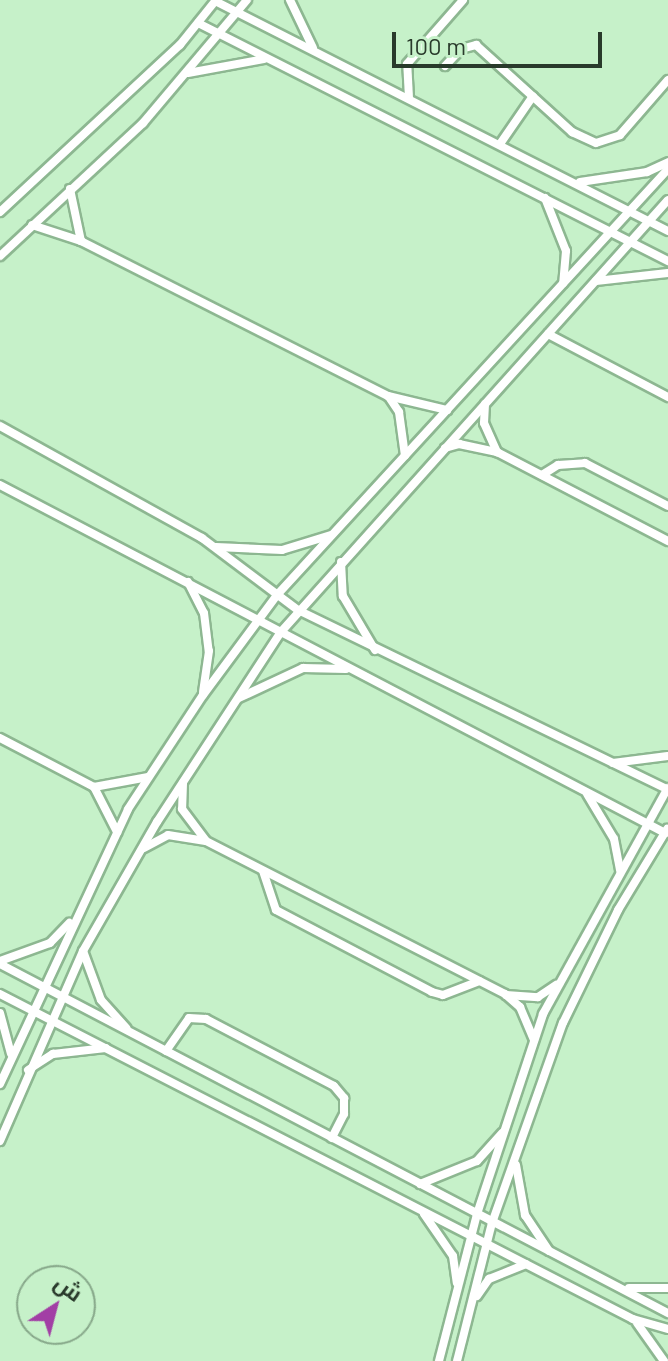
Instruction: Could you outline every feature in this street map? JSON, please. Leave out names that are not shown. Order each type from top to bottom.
[{"type":"lane","points":[[0,256],[143,123],[247,0]]},
{"type":"lane","points":[[290,0],[313,49]]},
{"type":"lane","points":[[409,98],[407,64],[463,0]]},
{"type":"lane","points":[[0,212],[198,23],[216,1],[577,182],[668,231]]},
{"type":"lane","points":[[198,23],[668,261]]},
{"type":"lane","points":[[445,66],[461,49],[476,45],[584,140],[610,141],[668,80]]},
{"type":"lane","points":[[183,74],[238,59],[267,59]]},
{"type":"lane","points":[[500,144],[533,96]]},
{"type":"lane","points":[[577,182],[647,172],[668,162]]},
{"type":"lane","points":[[0,1084],[41,986],[117,832],[148,777],[258,619],[668,169]]},
{"type":"lane","points":[[70,189],[81,241]]},
{"type":"lane","points":[[544,197],[566,251],[563,285]]},
{"type":"lane","points":[[0,1141],[48,1019],[83,951],[185,776],[280,633],[668,200]]},
{"type":"lane","points":[[32,225],[81,241],[388,396],[447,410]]},
{"type":"lane","points":[[595,282],[668,273]]},
{"type":"lane","points":[[548,334],[668,397]]},
{"type":"lane","points":[[388,396],[399,412],[405,456]]},
{"type":"lane","points":[[486,402],[484,423],[497,452]]},
{"type":"lane","points":[[0,426],[202,538],[298,610],[378,654],[667,789],[561,980],[534,1041],[477,1214],[439,1361]]},
{"type":"lane","points":[[445,448],[459,444],[497,452],[668,541]]},
{"type":"lane","points":[[542,475],[558,465],[585,463],[668,506]]},
{"type":"lane","points":[[0,485],[188,581],[280,633],[666,830],[618,910],[563,1023],[492,1223],[457,1361]]},
{"type":"lane","points":[[216,547],[282,550],[332,535]]},
{"type":"lane","points":[[341,562],[343,596],[378,654]]},
{"type":"lane","points":[[188,581],[204,613],[208,638],[203,695]]},
{"type":"lane","points":[[234,700],[303,668],[351,669]]},
{"type":"lane","points":[[0,738],[94,787],[117,832]]},
{"type":"lane","points":[[611,763],[668,756]]},
{"type":"lane","points":[[185,776],[182,809],[206,841]]},
{"type":"lane","points":[[94,787],[148,777]]},
{"type":"lane","points":[[580,788],[600,808],[620,870]]},
{"type":"lane","points":[[139,852],[168,835],[206,841],[505,994],[520,1007],[534,1041]]},
{"type":"lane","points":[[262,870],[276,910],[419,985],[443,995],[479,981]]},
{"type":"lane","points":[[0,962],[50,943],[75,917]]},
{"type":"lane","points":[[83,951],[101,1000],[129,1032]]},
{"type":"lane","points":[[0,962],[668,1313]]},
{"type":"lane","points":[[505,994],[538,997],[561,980]]},
{"type":"lane","points":[[0,994],[633,1319],[668,1329]]},
{"type":"lane","points":[[0,1013],[11,1057]]},
{"type":"lane","points":[[166,1051],[189,1018],[206,1019],[334,1086],[344,1098],[344,1114],[332,1138]]},
{"type":"lane","points":[[28,1071],[53,1054],[106,1048]]},
{"type":"lane","points":[[420,1184],[477,1161],[505,1129]]},
{"type":"lane","points":[[515,1158],[525,1215],[549,1252]]},
{"type":"lane","points":[[418,1208],[439,1229],[458,1287]]},
{"type":"lane","points":[[472,1303],[489,1279],[526,1264]]},
{"type":"lane","points":[[625,1288],[668,1288]]},
{"type":"lane","points":[[633,1319],[664,1361]]}]
